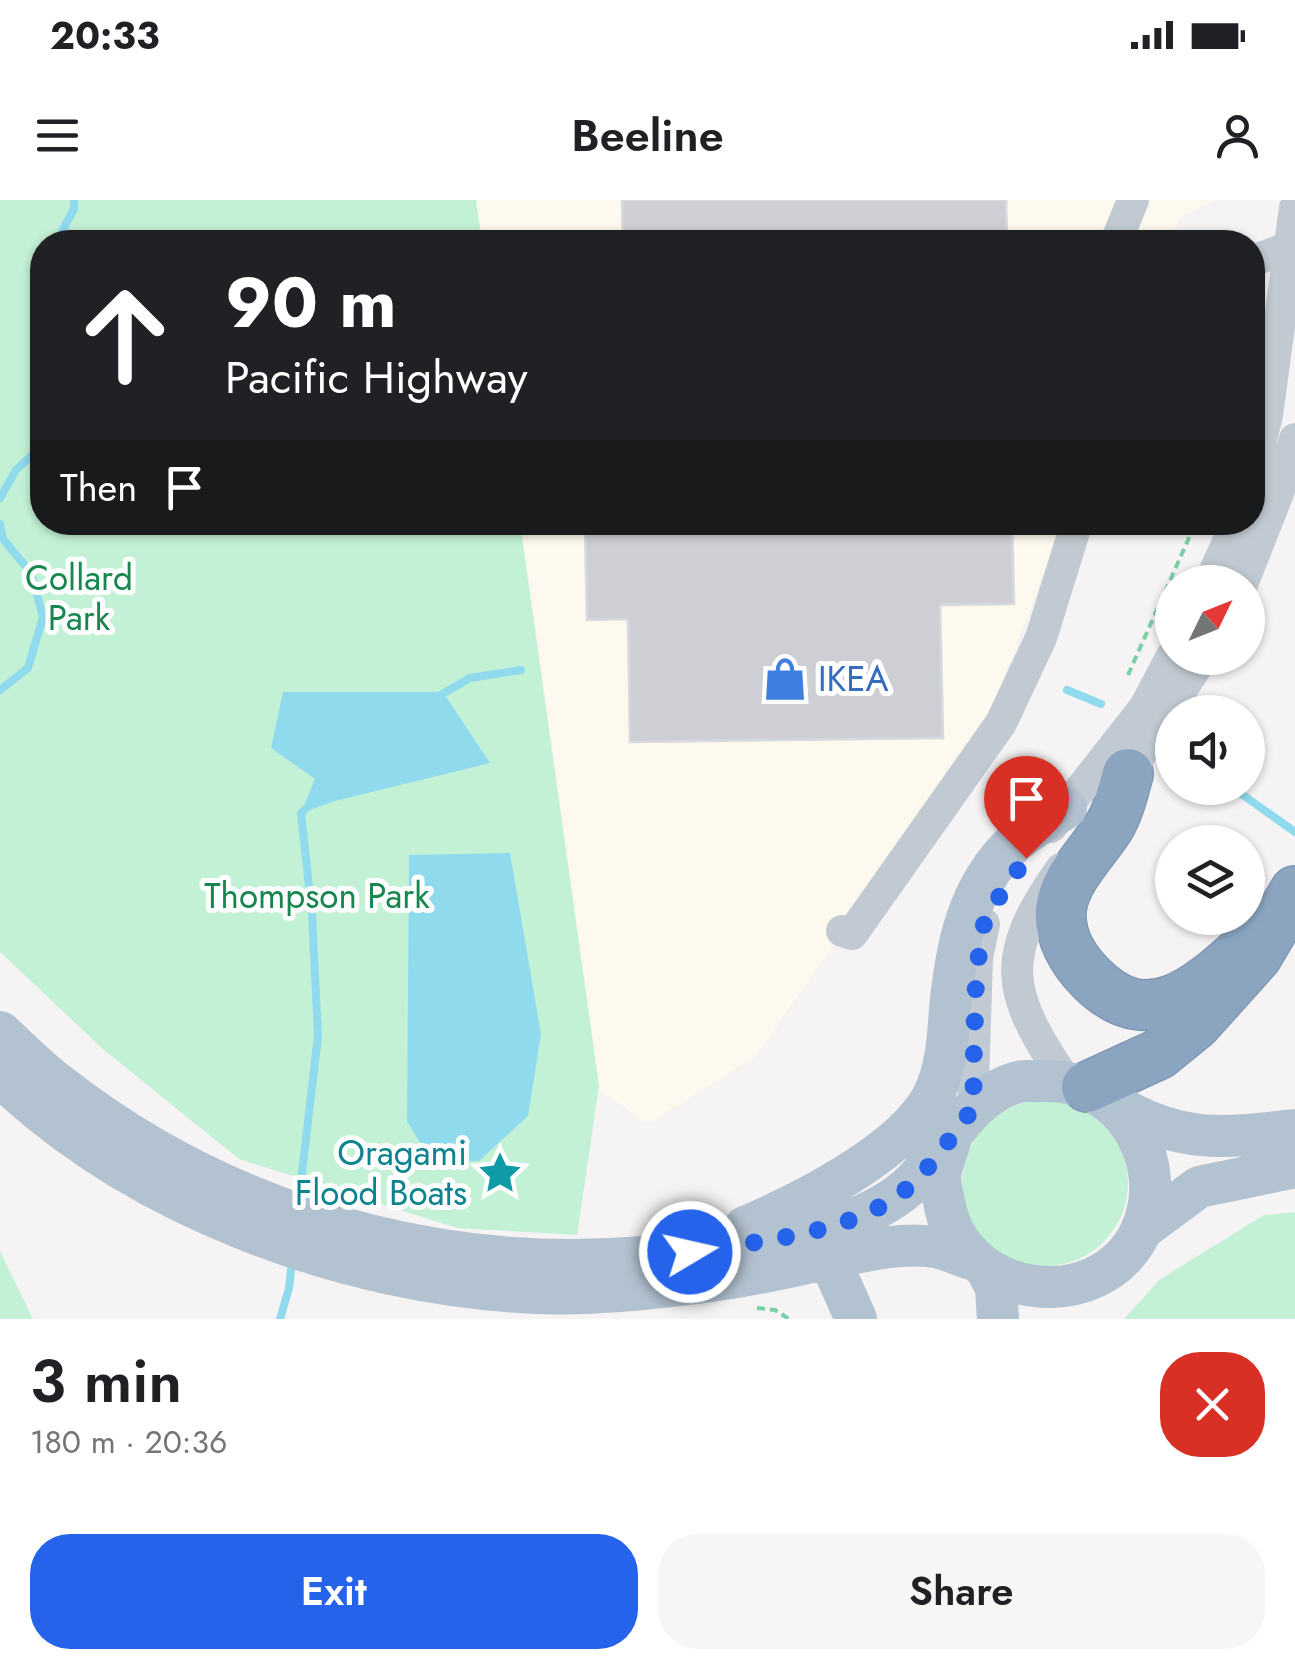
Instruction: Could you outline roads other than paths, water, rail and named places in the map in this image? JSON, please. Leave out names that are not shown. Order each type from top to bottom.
[{"type":"highway","points":[[1128,774],[1113,821],[1072,880],[1061,908],[1063,935],[1087,974],[1103,990],[1123,1001],[1142,1005],[1188,995],[1211,980],[1285,906]]},
{"type":"highway","points":[[1090,1091],[1159,1054],[1196,1024],[1257,956],[1285,906]]},
{"type":"main road","points":[[690,1252],[783,1211],[834,1182],[914,1124],[931,1100],[944,1065],[954,963],[969,906],[1016,842],[1066,808]]},
{"type":"main road","points":[[0,1032],[57,1083],[181,1164],[244,1211]]},
{"type":"main road","points":[[0,1076],[84,1143],[163,1191],[244,1211],[496,1289],[581,1294],[699,1283],[878,1248],[916,1246],[938,1248],[1018,1286],[1048,1290],[1066,1302],[1126,1254],[1141,1230],[1152,1186],[1143,1143],[1090,1091]]},
{"type":"main road","points":[[386,1257],[556,1261],[637,1258],[690,1252],[852,1220],[879,1208],[918,1178],[964,1119],[1018,1082],[1090,1091],[1149,1125],[1197,1137],[1295,1130]]},
{"type":"main road","points":[[964,1119],[940,1177],[947,1221],[996,1288],[998,1319]]},
{"type":"main road","points":[[1141,1230],[1199,1187],[1295,1167]]},
{"type":"main road","points":[[829,1258],[856,1319]]},
{"type":"street","points":[[1121,230],[1133,200]]},
{"type":"street","points":[[1265,420],[1277,302],[1295,208]]},
{"type":"street","points":[[1265,256],[1290,242]]},
{"type":"street","points":[[1265,525],[1295,438]]},
{"type":"street","points":[[842,932],[852,934],[1001,724],[1041,638],[1073,535]]},
{"type":"street","points":[[1044,624],[1084,535]]},
{"type":"street","points":[[1215,565],[1224,535]]},
{"type":"street","points":[[1249,565],[1261,535]]},
{"type":"street","points":[[964,1119],[973,1082],[977,958],[986,916],[1006,883],[1144,707],[1162,675]]},
{"type":"street","points":[[1090,1091],[1030,1024],[1019,996],[1018,954],[1033,908],[1128,774],[1191,675]]},
{"type":"water","points":[[283,692],[443,692],[490,763],[301,813],[315,779],[271,748]]},
{"type":"water","points":[[510,853],[541,1034],[528,1116],[479,1161],[431,1161],[407,1121],[409,855]]},
{"type":"waterway","points":[[63,230],[74,209],[74,200]]},
{"type":"waterway","points":[[0,498],[16,470],[30,457]]},
{"type":"waterway","points":[[0,524],[3,539],[31,573],[43,617],[28,668],[0,690]]},
{"type":"waterway","points":[[437,697],[470,678],[521,670]]},
{"type":"waterway","points":[[1067,690],[1101,704]]},
{"type":"waterway","points":[[1257,805],[1295,832]]},
{"type":"waterway","points":[[299,1198],[318,1036],[312,914],[301,813],[308,807]]},
{"type":"waterway","points":[[280,1319],[292,1261]]},
{"type":"place","name":"IKEA","points":[[785,679]]},
{"type":"place","name":"Oragami Flood Boats","points":[[500,1173]]},
{"type":"park label","name":"Collard Park","points":[[79,598]]},
{"type":"park label","name":"Thompson Park","points":[[317,896]]}]
